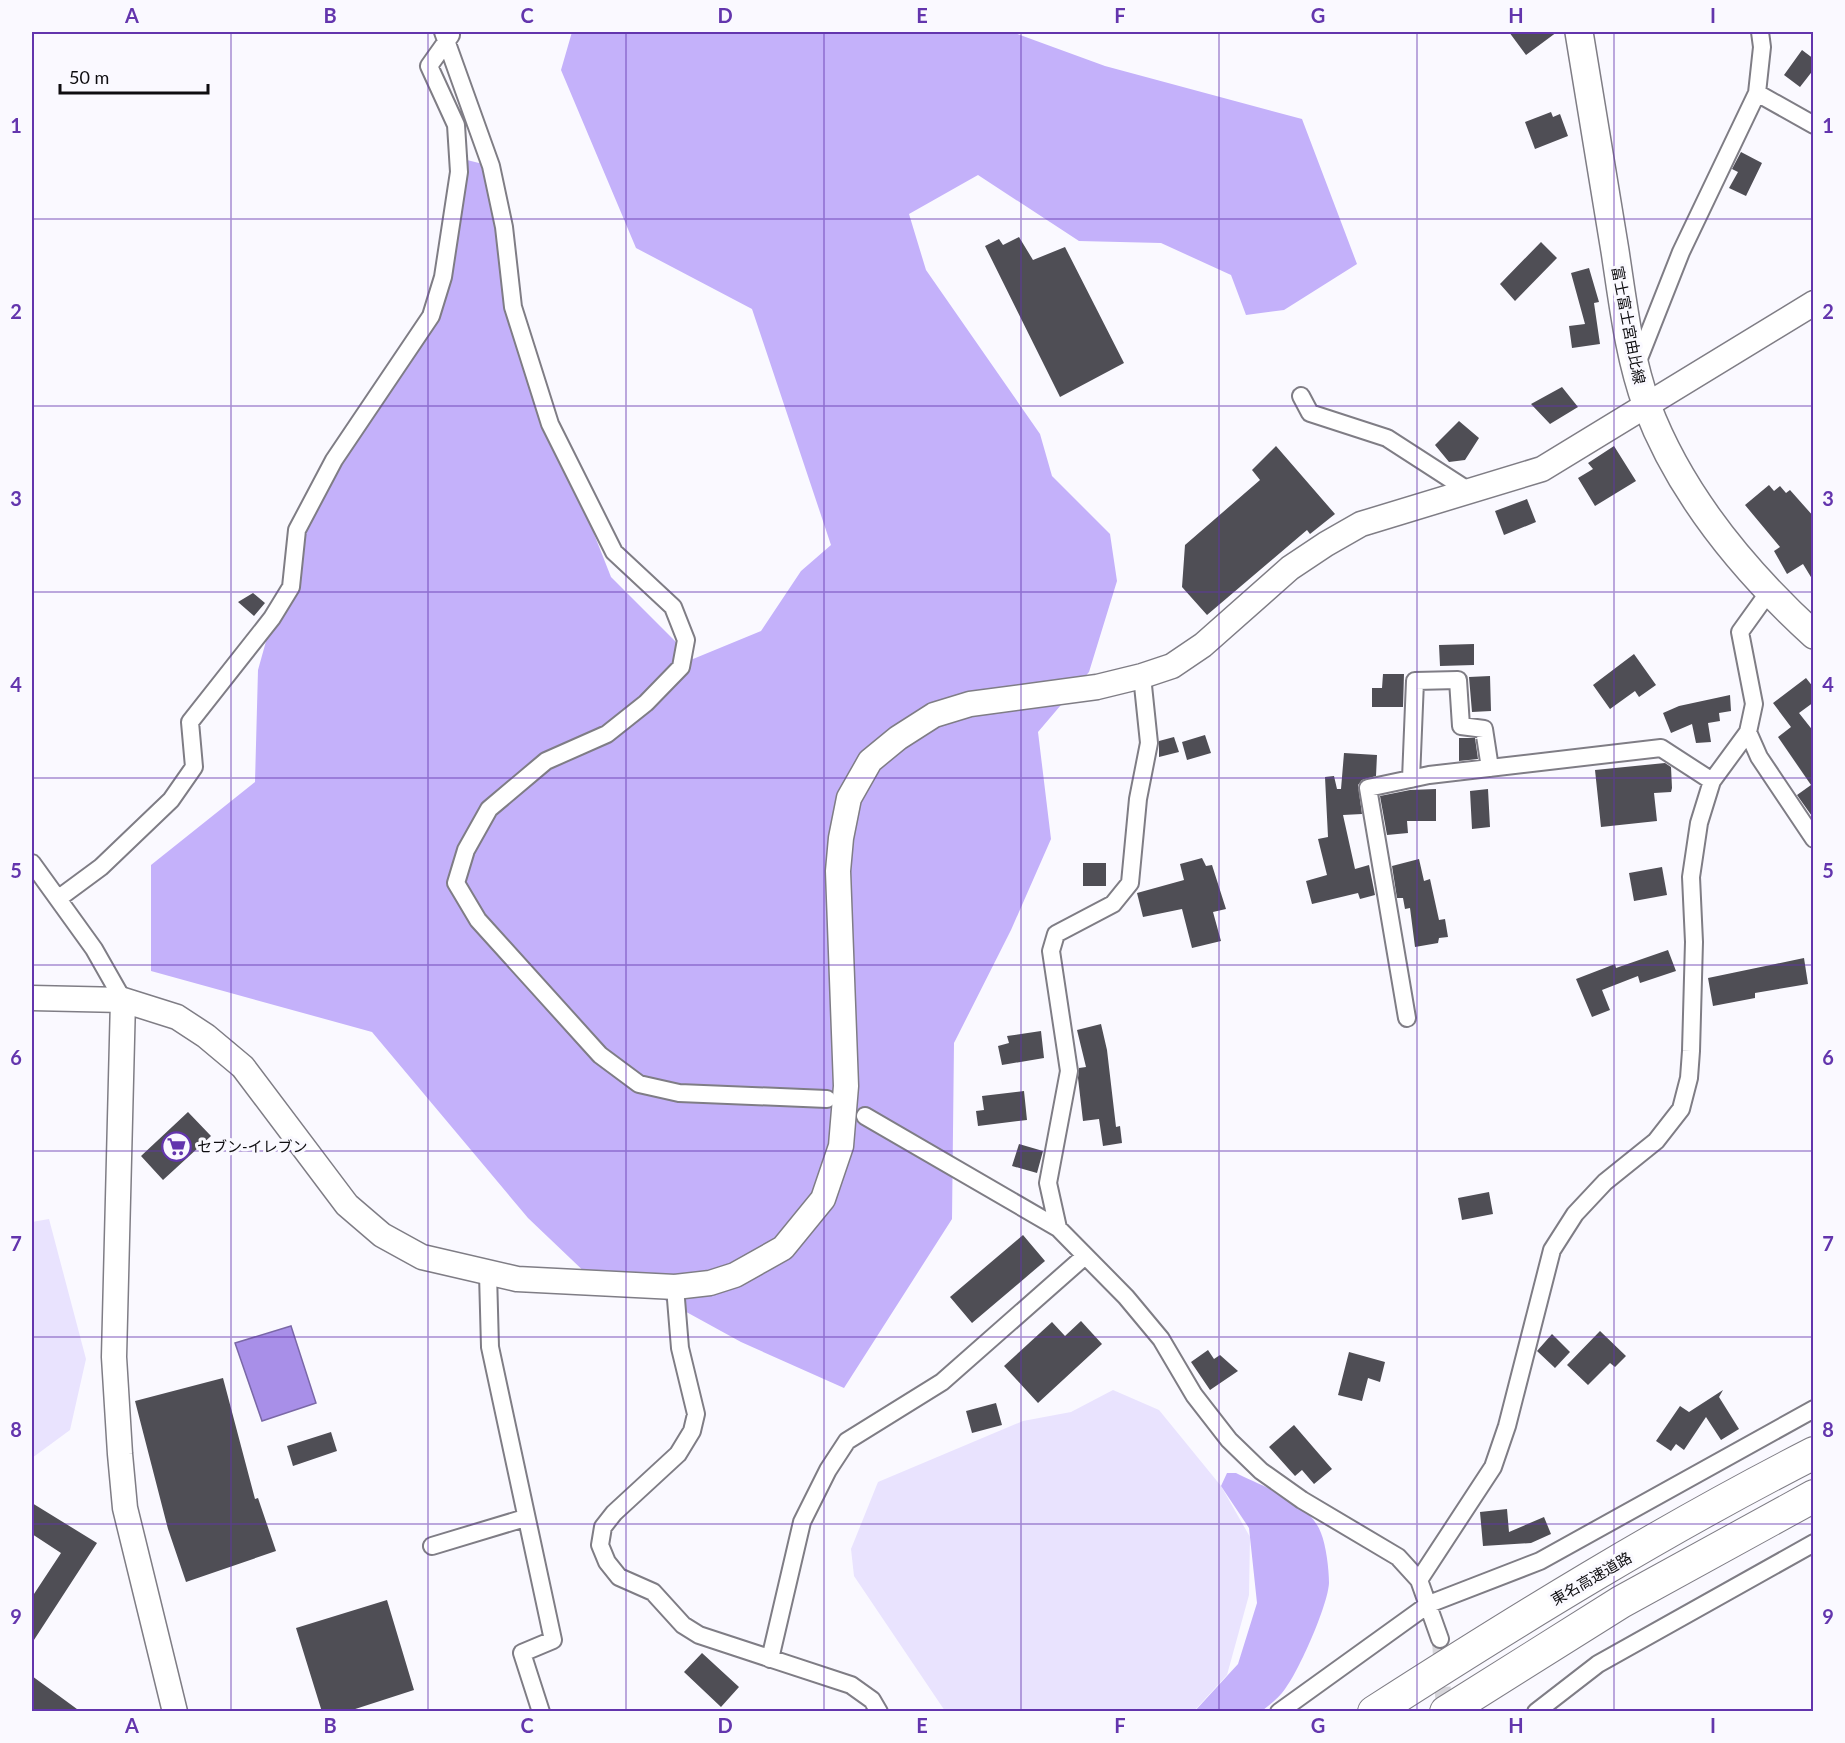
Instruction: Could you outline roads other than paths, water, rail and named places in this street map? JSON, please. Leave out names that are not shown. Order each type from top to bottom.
[{"type":"highway","name":"東名高速道路","points":[[1374,1712],[1515,1622],[1754,1484],[1814,1453]]},
{"type":"highway","points":[[1446,1712],[1621,1602],[1814,1496]]},
{"type":"main road","name":"富士富士宮由比線","points":[[1579,32],[1635,367],[1647,405],[1665,449],[1716,529],[1768,593],[1814,635]]},
{"type":"street","points":[[1635,367],[1681,252],[1757,93],[1762,47],[1760,32]]},
{"type":"street","points":[[59,898],[132,841],[171,800],[194,768],[190,722],[272,618],[291,587],[297,530],[302,520],[334,460],[430,316],[443,277],[459,172],[456,125],[429,66],[448,35]]},
{"type":"street","points":[[448,35],[491,166],[504,227],[513,307],[531,373],[550,424],[614,552],[673,607],[686,640],[681,667],[646,703],[607,734],[546,761],[489,809],[466,849],[456,883],[478,920],[592,1047],[639,1084],[679,1093],[827,1099]]},
{"type":"street","points":[[1757,93],[1814,125]]},
{"type":"street","points":[[32,998],[123,1000],[177,1017],[206,1036],[243,1067],[347,1205],[382,1236],[422,1257],[517,1280],[675,1287],[710,1283],[735,1275],[783,1248],[823,1199],[841,1146],[846,1086],[838,872],[841,838],[849,798],[870,761],[898,738],[934,715],[970,704],[1097,687],[1172,666],[1203,645],[1290,568],[1361,524],[1542,469],[1814,303]]},
{"type":"street","points":[[1301,396],[1310,412],[1387,438],[1469,491]]},
{"type":"street","points":[[1419,1580],[1493,1467],[1507,1426],[1552,1250],[1575,1214],[1605,1182],[1656,1141],[1681,1108],[1689,1078],[1691,1051],[1694,942],[1691,877],[1699,823],[1712,781],[1748,732],[1755,704],[1740,632],[1768,593]]},
{"type":"street","points":[[1058,1228],[1048,1183],[1069,1071],[1051,951],[1056,934],[1113,904],[1130,883],[1138,799],[1149,743],[1142,676]]},
{"type":"street","points":[[1411,779],[1415,681],[1458,680],[1461,726],[1485,729],[1490,768]]},
{"type":"street","points":[[1748,732],[1759,757],[1814,839]]},
{"type":"street","points":[[1407,1018],[1368,788],[1411,779],[1490,768],[1661,748],[1712,781]]},
{"type":"street","points":[[32,863],[93,949],[123,1000],[114,1357],[120,1454],[125,1508],[175,1712]]},
{"type":"street","points":[[866,1116],[1058,1228],[1126,1297],[1161,1340],[1194,1395],[1229,1440],[1261,1471],[1302,1500],[1398,1557],[1419,1580],[1440,1639]]},
{"type":"street","points":[[770,1659],[802,1522],[828,1470],[848,1441],[942,1382],[1085,1256]]},
{"type":"street","points":[[488,1274],[490,1347],[553,1640],[522,1653],[541,1712]]},
{"type":"street","points":[[675,1287],[680,1348],[696,1414],[692,1431],[678,1454],[614,1513],[603,1527],[600,1545],[607,1562],[619,1577],[653,1592],[683,1625],[699,1635],[850,1685],[873,1700],[879,1712]]},
{"type":"street","points":[[1279,1712],[1429,1604],[1540,1561],[1814,1409]]},
{"type":"street","points":[[432,1546],[525,1518]]},
{"type":"street","points":[[1536,1712],[1598,1665],[1814,1543]]},
{"type":"tunnel","points":[[1440,1639],[1444,1712]]},
{"type":"place","name":"セブン-イレブン","points":[[176,1146]]}]
